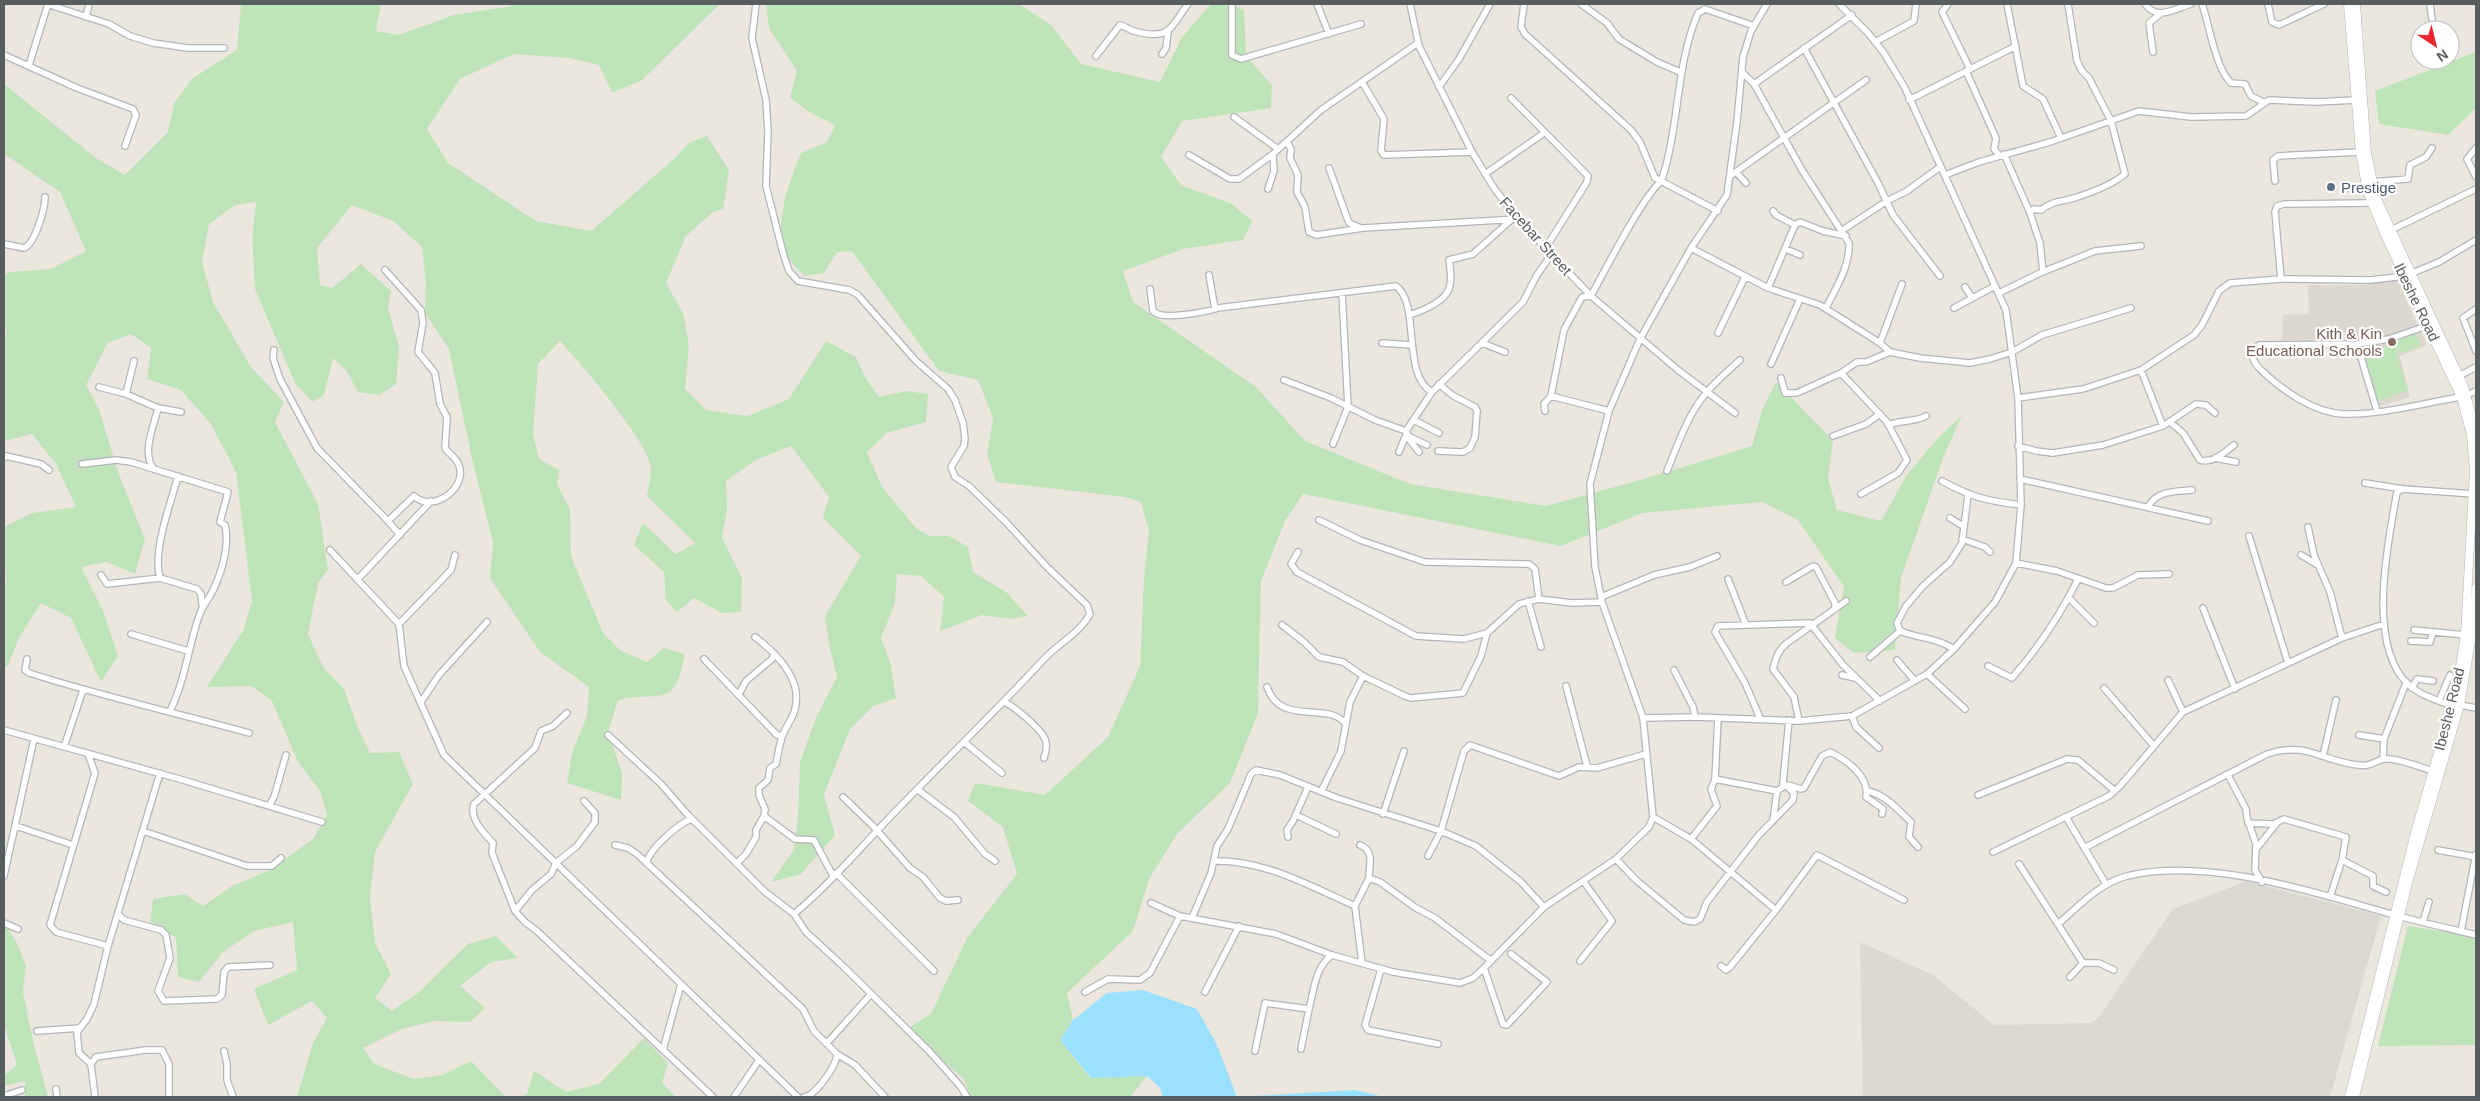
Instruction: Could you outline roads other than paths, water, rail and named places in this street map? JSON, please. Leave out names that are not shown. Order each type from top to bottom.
[{"type":"main road","name":"Ibeshe Road","points":[[2348,4],[2360,152],[2371,203],[2459,376],[2464,396],[2471,435],[2474,494],[2465,635],[2469,659]]},
{"type":"main road","name":"Ibeshe Road","points":[[2356,4],[2367,153],[2372,182],[2378,203],[2392,230],[2408,275],[2429,325],[2464,396],[2476,431]]},
{"type":"main road","name":"Ibeshe Road","points":[[2356,1097],[2396,916],[2469,659],[2476,588]]},
{"type":"main road","name":"Ibeshe Road","points":[[2349,1097],[2433,771],[2456,706]]},
{"type":"street","points":[[29,65],[47,4],[109,24],[130,36],[153,43],[188,48],[224,48]]},
{"type":"street","points":[[86,17],[89,4]]},
{"type":"street","points":[[756,4],[752,38],[766,100],[768,131],[766,186],[774,223],[789,271],[798,282],[849,290],[857,294],[916,361],[948,389],[964,423],[964,446],[951,467],[956,477],[969,486],[1006,522],[1047,567],[1086,605],[1090,614],[1085,623],[1046,656],[1004,702],[835,875],[794,914]]},
{"type":"street","points":[[1162,54],[1166,48],[1168,32],[1188,4]]},
{"type":"street","points":[[1232,4],[1232,56],[1242,59],[1361,24]]},
{"type":"street","points":[[1317,4],[1328,34]]},
{"type":"street","name":"Facebar Street","points":[[1410,4],[1418,43],[1439,87],[1472,152],[1514,220],[1591,296],[1706,392],[1735,413]]},
{"type":"street","points":[[1439,87],[1460,58],[1490,4]]},
{"type":"street","points":[[1524,4],[1521,27],[1525,34],[1631,130],[1640,142],[1655,178],[1718,211]]},
{"type":"street","points":[[1581,4],[1608,24],[1619,38],[1658,62],[1680,72]]},
{"type":"street","points":[[1151,903],[1180,916],[1276,934],[1332,955],[1381,969],[1460,983],[1473,978],[1544,907],[1616,859],[1649,827],[1653,817],[1643,718],[1601,599],[1595,566],[1590,484],[1609,412],[1640,338],[1692,248],[1718,211],[1726,195],[1733,174],[1743,57],[1754,26],[1767,4]]},
{"type":"street","points":[[1643,718],[1760,718],[1799,721],[1852,716],[1927,674],[1954,649],[1995,602],[2016,563],[2021,505],[2018,398],[2006,310],[1905,88],[1875,42],[1840,4]]},
{"type":"street","points":[[1875,42],[1914,22],[1916,4]]},
{"type":"street","points":[[1948,4],[1942,12],[1996,138],[1994,149],[2002,155],[2030,213],[2040,243],[2042,272]]},
{"type":"street","points":[[2007,4],[2023,86],[2043,99],[2061,138]]},
{"type":"street","points":[[2030,213],[2034,209],[2041,210],[2058,200],[2072,198],[2095,190],[2125,174],[2111,121],[2089,78],[2077,62],[2068,4]]},
{"type":"street","points":[[2145,4],[2152,12],[2160,14]]},
{"type":"street","points":[[2153,52],[2149,23],[2160,14],[2191,4]]},
{"type":"street","points":[[2202,4],[2219,65],[2225,75],[2231,83],[2245,84],[2251,96],[2263,102]]},
{"type":"street","points":[[2268,4],[2272,22],[2279,25],[2324,4]]},
{"type":"street","points":[[2430,4],[2432,19]]},
{"type":"street","points":[[1545,411],[1544,404],[1551,396],[1564,330],[1582,297],[1591,296],[1638,213],[1656,186],[1661,182],[1677,110],[1680,72],[1688,35],[1698,13],[1702,10],[1754,26]]},
{"type":"street","points":[[1754,84],[1852,15]]},
{"type":"street","points":[[1096,56],[1120,25],[1146,34],[1168,32]]},
{"type":"street","points":[[1189,155],[1234,180],[1239,179],[1273,154],[1316,114],[1418,43]]},
{"type":"street","points":[[1910,100],[2016,46]]},
{"type":"street","points":[[1804,48],[1888,201],[1893,214],[1940,276]]},
{"type":"street","points":[[4,56],[29,65],[77,88],[133,109],[136,115],[125,146]]},
{"type":"street","points":[[1742,72],[1754,84],[1802,170],[1844,234],[1849,252],[1843,274],[1826,308]]},
{"type":"street","points":[[1733,174],[1784,136],[1866,80]]},
{"type":"street","points":[[1362,82],[1382,115],[1381,151],[1384,155],[1472,152]]},
{"type":"street","points":[[1511,98],[1544,133],[1587,173],[1588,179],[1545,249]]},
{"type":"street","points":[[1945,175],[2139,111],[2191,117],[2246,116],[2252,114],[2263,102],[2268,100],[2308,102],[2356,100]]},
{"type":"street","points":[[1234,117],[1278,149]]},
{"type":"street","points":[[1485,174],[1544,133]]},
{"type":"street","points":[[1287,142],[1290,149],[1289,157],[1298,175],[1297,192],[1305,207],[1309,232],[1316,235],[1363,228],[1514,220]]},
{"type":"street","points":[[2372,182],[2408,179],[2410,176],[2410,165],[2426,157],[2432,148]]},
{"type":"street","points":[[2476,148],[2467,159],[2476,177]]},
{"type":"street","points":[[2275,181],[2273,160],[2278,156],[2360,152]]},
{"type":"street","points":[[1268,189],[1274,171],[1273,154]]},
{"type":"street","points":[[1768,288],[1795,225],[1800,222],[1823,231],[1844,234],[1888,201],[1907,191],[1940,167]]},
{"type":"street","points":[[1329,168],[1349,223],[1363,228]]},
{"type":"street","points":[[1733,174],[1746,183]]},
{"type":"street","points":[[2392,230],[2476,189]]},
{"type":"street","points":[[4,244],[24,248],[30,245],[42,216],[45,197]]},
{"type":"street","points":[[2282,279],[2275,212],[2278,206],[2284,204],[2371,203]]},
{"type":"street","points":[[1773,211],[1776,216],[1795,225]]},
{"type":"street","points":[[1409,315],[1424,310],[1447,292],[1451,283],[1449,260],[1473,254],[1514,220]]},
{"type":"street","points":[[2018,398],[2083,389],[2141,370],[2194,335],[2225,285],[2282,279],[2348,281],[2408,275],[2439,262],[2476,240]]},
{"type":"street","points":[[1998,294],[2042,272],[2095,251],[2140,246]]},
{"type":"street","points":[[1692,248],[1768,288],[1826,308],[1880,343],[1890,352],[1920,358],[1970,363],[2012,352],[2042,336],[2131,308]]},
{"type":"street","points":[[1786,248],[1800,255]]},
{"type":"street","points":[[1399,452],[1406,433],[1432,392],[1522,302],[1551,255]]},
{"type":"street","points":[[385,270],[421,310],[422,323],[418,352],[435,373],[440,404],[447,417],[445,448],[458,463],[458,483],[440,501],[423,502],[414,496],[388,521]]},
{"type":"street","points":[[1209,275],[1215,309]]},
{"type":"street","points":[[1718,334],[1745,277]]},
{"type":"street","points":[[1880,343],[1902,284]]},
{"type":"street","points":[[1150,289],[1153,311],[1160,316],[1396,286],[1402,292],[1409,315],[1412,345],[1418,373],[1423,386],[1432,392]]},
{"type":"street","points":[[1954,308],[1995,286]]},
{"type":"street","points":[[1965,287],[1972,298]]},
{"type":"street","points":[[1333,444],[1348,407],[1342,293]]},
{"type":"street","points":[[1771,364],[1800,299]]},
{"type":"street","points":[[2476,309],[2463,318],[2476,351]]},
{"type":"street","points":[[2429,325],[2389,339],[2357,344],[2259,345],[2252,352],[2252,358],[2262,370],[2281,386],[2312,405],[2343,414],[2377,411],[2464,396],[2476,392]]},
{"type":"street","points":[[1382,343],[1412,345]]},
{"type":"street","points":[[1482,343],[1505,352]]},
{"type":"street","points":[[2357,344],[2377,411]]},
{"type":"street","points":[[274,350],[274,358],[280,379],[317,448],[400,535]]},
{"type":"street","points":[[1781,378],[1783,390],[1789,394],[1841,373],[1857,362],[1866,362],[1890,352]]},
{"type":"street","points":[[1668,471],[1683,431],[1706,392],[1740,360]]},
{"type":"street","points":[[126,394],[134,361]]},
{"type":"street","points":[[2459,376],[2476,367]]},
{"type":"street","points":[[2141,370],[2163,426]]},
{"type":"street","points":[[1841,373],[1880,414],[1907,460],[1898,473],[1861,494]]},
{"type":"street","points":[[1284,380],[1331,398],[1427,444]]},
{"type":"street","points":[[1438,451],[1463,452],[1470,448],[1475,437],[1477,411],[1475,407],[1452,395],[1440,384]]},
{"type":"street","points":[[99,388],[126,394],[158,408],[181,412]]},
{"type":"street","points":[[1551,396],[1609,412]]},
{"type":"street","points":[[2018,446],[2053,453],[2103,445],[2163,426],[2196,404],[2206,405],[2214,413]]},
{"type":"street","points":[[154,469],[149,462],[148,450],[158,408]]},
{"type":"street","points":[[1833,436],[1866,424],[1880,414]]},
{"type":"street","points":[[1888,425],[1903,420],[1922,419],[1926,416]]},
{"type":"street","points":[[1414,420],[1439,433]]},
{"type":"street","points":[[2171,422],[2183,432],[2200,460],[2204,461],[2215,458],[2234,445]]},
{"type":"street","points":[[1406,433],[1419,452]]},
{"type":"street","points":[[4,458],[6,456],[35,462],[49,470]]},
{"type":"street","points":[[2215,458],[2236,462]]},
{"type":"street","points":[[82,464],[116,460],[131,462],[224,490],[228,495],[220,522],[225,525],[227,534],[223,561],[211,594],[202,605]]},
{"type":"street","points":[[160,578],[157,569],[159,550],[178,476]]},
{"type":"street","points":[[2020,479],[2208,520]]},
{"type":"street","points":[[1942,481],[1968,496],[1989,502],[2021,505]]},
{"type":"street","points":[[2365,482],[2402,489],[2474,494]]},
{"type":"street","points":[[2402,489],[2397,492],[2385,573],[2384,624],[2388,648],[2406,683],[2412,688],[2439,701],[2456,706],[2476,708]]},
{"type":"street","points":[[2148,507],[2151,501],[2165,492],[2192,490]]},
{"type":"street","points":[[1900,632],[1897,623],[1906,606],[1923,586],[1950,562],[1962,539],[1968,496]]},
{"type":"street","points":[[358,579],[431,501]]},
{"type":"street","points":[[1950,518],[1963,526]]},
{"type":"street","points":[[1319,520],[1360,540],[1425,562],[1529,564],[1534,569],[1539,599]]},
{"type":"street","points":[[2308,527],[2312,549],[2330,592],[2342,638]]},
{"type":"street","points":[[2249,536],[2288,662]]},
{"type":"street","points":[[1962,539],[1985,547],[1990,552]]},
{"type":"street","points":[[330,550],[399,624],[404,666],[444,755],[798,1097]]},
{"type":"street","points":[[1298,552],[1291,564],[1297,572],[1416,636],[1464,639],[1487,633],[1510,610],[1528,601],[1539,599],[1572,603],[1601,599],[1654,575],[1690,568],[1717,556]]},
{"type":"street","points":[[2301,554],[2318,565]]},
{"type":"street","points":[[399,624],[451,570],[455,555]]},
{"type":"street","points":[[2016,563],[2057,572],[2106,588],[2113,588],[2138,575],[2169,574]]},
{"type":"street","points":[[1786,582],[1813,566],[1816,567],[1835,603],[1835,609]]},
{"type":"street","points":[[101,575],[108,584],[160,578],[197,588],[201,594],[202,605],[188,651],[181,686],[170,711]]},
{"type":"street","points":[[1728,579],[1746,625]]},
{"type":"street","points":[[1988,666],[2012,678],[2038,647],[2069,598],[2078,579]]},
{"type":"street","points":[[2069,598],[2094,623]]},
{"type":"street","points":[[1528,601],[1541,647]]},
{"type":"street","points":[[1799,721],[1794,697],[1773,669],[1780,649],[1846,602]]},
{"type":"street","points":[[2203,608],[2235,689]]},
{"type":"street","points":[[421,702],[439,675],[487,622]]},
{"type":"street","points":[[1760,718],[1745,683],[1714,632],[1718,626],[1804,622],[1813,626],[1855,678],[1880,701]]},
{"type":"street","points":[[1993,852],[2066,818],[2115,791],[2183,712],[2342,638],[2384,624]]},
{"type":"street","points":[[1282,625],[1319,656],[1343,662],[1364,676],[1411,698],[1460,694],[1468,686],[1488,638],[1487,633]]},
{"type":"street","points":[[2414,630],[2465,635]]},
{"type":"street","points":[[1900,632],[1939,640],[1954,649]]},
{"type":"street","points":[[1870,657],[1900,632]]},
{"type":"street","points":[[2411,641],[2430,642],[2433,632]]},
{"type":"street","points":[[131,634],[188,651]]},
{"type":"street","points":[[737,863],[746,854],[756,837],[756,830],[764,816],[765,809],[758,795],[759,788],[768,780],[770,768],[776,764],[782,736],[795,710],[796,696],[791,678],[774,653],[754,637]]},
{"type":"street","points":[[739,694],[746,681],[772,659],[774,653]]},
{"type":"street","points":[[28,659],[26,672],[83,690],[249,733]]},
{"type":"street","points":[[704,659],[777,735],[782,736]]},
{"type":"street","points":[[1897,660],[1915,681]]},
{"type":"street","points":[[1674,670],[1693,707],[1695,717]]},
{"type":"street","points":[[1927,674],[1965,709]]},
{"type":"street","points":[[1842,675],[1855,678]]},
{"type":"street","points":[[2439,701],[2450,675]]},
{"type":"street","points":[[1321,792],[1341,751],[1344,719],[1352,697],[1364,676]]},
{"type":"street","points":[[2412,688],[2417,679],[2433,681]]},
{"type":"street","points":[[2168,680],[2183,712]]},
{"type":"street","points":[[2084,848],[2268,754],[2283,749],[2296,748],[2360,765],[2377,764],[2383,759],[2384,740],[2406,683]]},
{"type":"street","points":[[1566,686],[1587,766]]},
{"type":"street","points":[[1267,687],[1272,699],[1282,708],[1344,719]]},
{"type":"street","points":[[2104,688],[2154,746]]},
{"type":"street","points":[[64,747],[83,690]]},
{"type":"street","points":[[2323,756],[2336,700]]},
{"type":"street","points":[[1004,702],[1011,706],[1042,735],[1047,748],[1044,758]]},
{"type":"street","points":[[567,713],[557,724],[541,731],[535,748],[474,804],[473,811],[482,832],[493,842],[492,853],[515,911],[713,1097]]},
{"type":"street","points":[[1852,716],[1856,727],[1878,748]]},
{"type":"street","points":[[1691,839],[1718,803],[1711,793],[1712,782],[1715,779],[1718,718]]},
{"type":"street","points":[[1616,859],[1653,896],[1684,920],[1690,921],[1703,916],[1705,906],[1730,872],[1758,836],[1794,796],[1785,784],[1788,720]]},
{"type":"street","points":[[4,730],[322,822]]},
{"type":"street","points":[[608,735],[661,784],[692,819],[764,891],[794,914],[806,932],[930,1052],[961,1087],[967,1097]]},
{"type":"street","points":[[2359,735],[2384,740]]},
{"type":"street","points":[[4,876],[34,739]]},
{"type":"street","points":[[964,742],[1002,773]]},
{"type":"street","points":[[1428,856],[1441,831],[1464,751],[1470,745],[1559,776],[1587,766],[1597,768],[1646,754]]},
{"type":"street","points":[[1383,814],[1404,751]]},
{"type":"street","points":[[1785,784],[1801,789],[1804,788],[1822,756],[1830,752],[1842,758],[1857,771],[1864,780],[1868,791],[1866,797],[1883,809],[1882,814]]},
{"type":"street","points":[[88,754],[95,773],[50,925],[56,932],[108,946]]},
{"type":"street","points":[[269,806],[274,798],[286,755]]},
{"type":"street","points":[[1978,795],[2067,759],[2078,760],[2115,791]]},
{"type":"street","points":[[2383,759],[2433,771]]},
{"type":"street","points":[[1192,918],[1214,861],[1217,846],[1228,829],[1241,794],[1253,772],[1261,771],[1280,775],[1383,814],[1441,831],[1485,852],[1520,881],[1544,907]]},
{"type":"street","points":[[91,1064],[83,1058],[77,1049],[76,1036],[94,1004],[108,946],[160,774]]},
{"type":"street","points":[[2228,775],[2246,809],[2256,849],[2255,870],[2262,882]]},
{"type":"street","points":[[1715,779],[1777,791],[1785,784]]},
{"type":"street","points":[[1288,837],[1286,830],[1296,815],[1308,787]]},
{"type":"street","points":[[918,790],[954,817],[994,862]]},
{"type":"street","points":[[1773,820],[1777,791]]},
{"type":"street","points":[[1868,791],[1889,801],[1896,810],[1911,822],[1909,837],[1918,847]]},
{"type":"street","points":[[843,797],[873,826],[876,832],[900,855],[910,868],[923,877],[940,898],[946,901],[958,900]]},
{"type":"street","points":[[515,911],[532,890],[551,874],[556,863],[576,848],[595,822],[595,813],[584,801]]},
{"type":"street","points":[[1296,815],[1336,834]]},
{"type":"street","points":[[764,816],[795,839],[814,840],[835,875],[934,971]]},
{"type":"street","points":[[1653,817],[1691,839],[1776,910]]},
{"type":"street","points":[[2066,818],[2106,884]]},
{"type":"street","points":[[646,863],[649,854],[679,826],[692,819]]},
{"type":"street","points":[[2248,823],[2266,824],[2284,820],[2344,835],[2347,840],[2330,897]]},
{"type":"street","points":[[2256,849],[2278,822]]},
{"type":"street","points":[[16,826],[74,845]]},
{"type":"street","points":[[143,831],[253,867],[272,866],[281,858]]},
{"type":"street","points":[[616,845],[628,848],[637,854],[803,1009],[814,1031],[837,1054],[855,1065],[885,1097]]},
{"type":"street","points":[[1360,845],[1366,847],[1371,856],[1369,878],[1355,906],[1362,963]]},
{"type":"street","points":[[2438,850],[2476,856],[2460,931]]},
{"type":"street","points":[[637,854],[649,854]]},
{"type":"street","points":[[1722,966],[1726,970],[1730,967],[1776,910],[1817,854],[1904,900]]},
{"type":"street","points":[[2342,860],[2373,876],[2373,886],[2386,892]]},
{"type":"street","points":[[1214,861],[1236,862],[1277,871],[1355,906]]},
{"type":"street","points":[[2019,864],[2059,923],[2083,963]]},
{"type":"street","points":[[2059,923],[2106,884],[2127,876],[2172,870],[2212,872],[2262,882],[2330,897],[2396,916],[2476,935]]},
{"type":"street","points":[[1369,878],[1380,882],[1416,908],[1435,918],[1490,960]]},
{"type":"street","points":[[1580,962],[1612,922],[1584,882]]},
{"type":"street","points":[[2423,922],[2429,902]]},
{"type":"street","points":[[118,914],[124,920],[161,930],[166,935],[170,958],[158,991],[164,1001],[218,999],[222,995],[224,972],[228,967],[270,965]]},
{"type":"street","points":[[1085,992],[1108,979],[1140,980],[1150,973],[1180,916]]},
{"type":"street","points":[[4,923],[18,929]]},
{"type":"street","points":[[1205,992],[1239,926]]},
{"type":"street","points":[[1484,968],[1503,1024],[1507,1025],[1547,982],[1511,954]]},
{"type":"street","points":[[1301,1049],[1308,1009],[1319,971],[1322,964],[1332,955]]},
{"type":"street","points":[[2070,977],[2083,963],[2099,963],[2114,970]]},
{"type":"street","points":[[1381,969],[1365,1025],[1368,1030],[1438,1044]]},
{"type":"street","points":[[663,1050],[681,984]]},
{"type":"street","points":[[827,1043],[871,994]]},
{"type":"street","points":[[1255,1051],[1265,1003],[1308,1009]]},
{"type":"street","points":[[37,1031],[80,1028]]},
{"type":"street","points":[[94,1097],[91,1064],[96,1057],[146,1050],[162,1050],[169,1064],[169,1097]]},
{"type":"street","points":[[224,1051],[227,1064],[227,1080],[233,1097]]},
{"type":"street","points":[[804,1097],[816,1091],[833,1066],[837,1054]]},
{"type":"street","points":[[734,1097],[759,1060]]},
{"type":"street","points":[[56,1089],[57,1097]]},
{"type":"street","points":[[4,1096],[22,1090]]},
{"type":"water","points":[[1143,990],[1197,1009],[1216,1043],[1237,1097],[1163,1097],[1160,1088],[1147,1076],[1091,1078],[1060,1040],[1073,1020],[1107,993]]},
{"type":"water","points":[[1355,1090],[1384,1097],[1237,1097]]},
{"type":"place","name":"Prestige","points":[[2331,187]]},
{"type":"place","name":"Kith & Kin Educational Schools","points":[[2392,342]]}]
